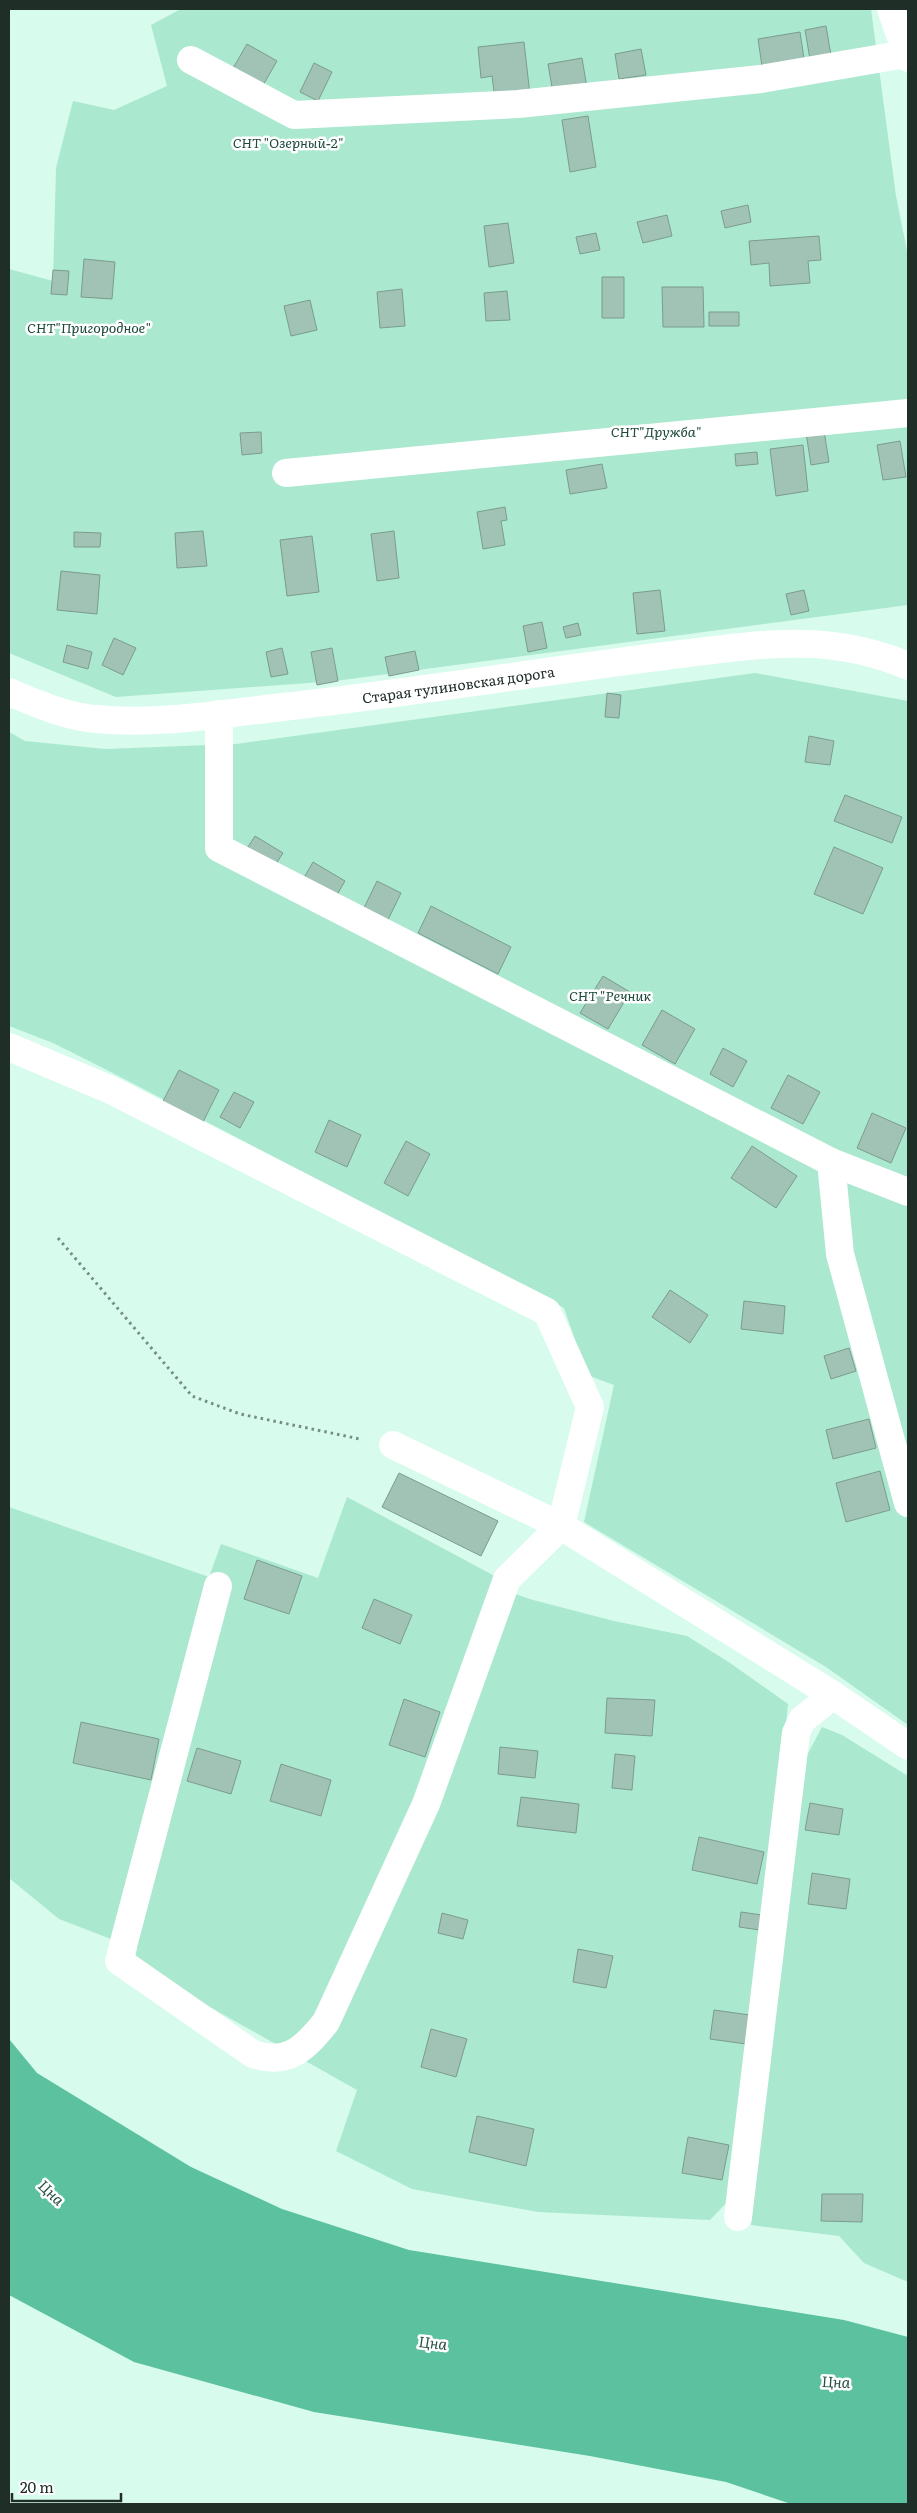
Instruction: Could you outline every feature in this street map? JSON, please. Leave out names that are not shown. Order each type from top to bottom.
[{"type":"street","points":[[190,60],[294,115],[518,104],[761,79],[907,56],[890,9]]},
{"type":"street","points":[[286,473],[908,413]]},
{"type":"street","name":"Старая тулиновская дорога","points":[[9,692],[47,708],[94,719],[138,721],[218,714],[776,643],[832,644],[873,653],[908,666]]},
{"type":"street","points":[[218,714],[219,848],[831,1162],[908,1192]]},
{"type":"street","points":[[9,1046],[111,1090],[547,1312],[590,1407],[561,1526],[507,1579],[426,1804],[326,2022],[308,2044],[286,2056],[270,2060],[253,2054],[119,1961],[218,1586]]},
{"type":"street","points":[[831,1162],[840,1254],[908,1503]]},
{"type":"street","points":[[393,1445],[561,1526],[832,1695],[908,1746]]},
{"type":"street","points":[[738,2217],[796,1733],[802,1720],[832,1695]]},
{"type":"path","points":[[58,1238],[192,1396],[240,1414],[393,1445]]},
{"type":"green space","name":"СНТ\"Дружба\"","points":[[181,9],[871,9],[896,196],[908,256],[908,605],[335,681],[116,697],[9,653],[9,269],[53,281],[56,168],[73,101],[114,110],[167,86],[151,25]]},
{"type":"green space","name":"СНТ \"Речник","points":[[755,673],[908,701],[908,1725],[826,1667],[584,1522],[614,1385],[587,1375],[564,1308],[107,1070],[53,1043],[9,1026],[9,732],[25,741],[105,749],[236,744]]},
{"type":"green space","points":[[347,1497],[504,1581],[501,1589],[533,1600],[614,1621],[687,1636],[730,1663],[788,1704],[762,1961],[732,2197],[710,2220],[538,2212],[412,2189],[336,2151],[357,2090],[134,1964],[137,1949],[59,1919],[9,1878],[9,1507],[209,1577],[221,1544],[318,1578]]},
{"type":"green space","points":[[822,1727],[842,1735],[908,1776],[908,2282],[864,2263],[839,2236],[751,2225],[804,1761]]},
{"type":"water","name":"Цна","points":[[9,2039],[37,2073],[191,2167],[282,2209],[409,2250],[844,2320],[908,2337],[908,2504],[791,2504],[726,2482],[590,2456],[314,2412],[134,2362],[9,2295]]},
{"type":"building","points":[[826,26],[832,61],[811,65],[805,30]]},
{"type":"building","points":[[800,32],[805,65],[763,73],[758,39]]},
{"type":"building","points":[[524,42],[530,95],[495,99],[492,76],[481,78],[478,47]]},
{"type":"building","points":[[247,44],[277,61],[262,87],[232,70]]},
{"type":"building","points":[[641,49],[646,75],[619,79],[615,54]]},
{"type":"building","points":[[582,58],[587,88],[553,93],[548,64]]},
{"type":"building","points":[[314,63],[332,72],[318,101],[300,92]]},
{"type":"building","points":[[588,116],[596,167],[570,172],[562,120]]},
{"type":"building","points":[[748,205],[751,222],[725,228],[721,211]]},
{"type":"building","points":[[667,215],[672,236],[643,243],[637,222]]},
{"type":"building","points":[[508,223],[514,263],[489,267],[484,226]]},
{"type":"building","points":[[596,233],[600,250],[580,254],[576,237]]},
{"type":"building","points":[[819,236],[821,260],[808,261],[810,283],[770,286],[769,263],[751,265],[749,241]]},
{"type":"building","points":[[84,259],[115,262],[112,299],[81,297]]},
{"type":"building","points":[[53,270],[69,271],[67,295],[51,294]]},
{"type":"building","points":[[602,277],[624,277],[624,318],[602,318]]},
{"type":"building","points":[[662,287],[703,287],[704,327],[663,327]]},
{"type":"building","points":[[402,289],[405,326],[380,328],[377,292]]},
{"type":"building","points":[[507,291],[510,320],[486,321],[484,293]]},
{"type":"building","points":[[310,300],[317,330],[291,336],[284,306]]},
{"type":"building","points":[[709,312],[739,312],[739,326],[709,326]]},
{"type":"building","points":[[824,431],[829,462],[811,465],[806,433]]},
{"type":"building","points":[[261,432],[262,453],[242,455],[240,433]]},
{"type":"building","points":[[900,441],[906,477],[883,480],[877,445]]},
{"type":"building","points":[[803,445],[808,491],[776,496],[770,449]]},
{"type":"building","points":[[757,452],[758,464],[736,466],[735,454]]},
{"type":"building","points":[[602,464],[607,488],[570,494],[566,470]]},
{"type":"building","points":[[505,507],[507,520],[501,521],[505,545],[483,549],[477,512]]},
{"type":"building","points":[[203,531],[207,566],[177,568],[175,533]]},
{"type":"building","points":[[394,531],[399,578],[377,581],[371,534]]},
{"type":"building","points":[[74,532],[101,533],[100,547],[74,547]]},
{"type":"building","points":[[312,536],[319,592],[287,596],[280,540]]},
{"type":"building","points":[[61,571],[100,575],[97,614],[57,610]]},
{"type":"building","points":[[660,590],[665,631],[637,634],[633,593]]},
{"type":"building","points":[[804,590],[809,611],[791,615],[786,594]]},
{"type":"building","points":[[542,622],[547,648],[528,652],[523,626]]},
{"type":"building","points":[[578,623],[581,635],[566,638],[563,627]]},
{"type":"building","points":[[114,638],[136,648],[123,675],[102,665]]},
{"type":"building","points":[[67,645],[92,652],[88,669],[63,662]]},
{"type":"building","points":[[282,648],[288,674],[271,677],[266,652]]},
{"type":"building","points":[[332,648],[338,681],[317,685],[311,652]]},
{"type":"building","points":[[415,651],[419,670],[389,676],[385,657]]},
{"type":"building","points":[[607,693],[621,695],[619,718],[605,717]]},
{"type":"building","points":[[809,736],[834,741],[830,765],[805,762]]},
{"type":"building","points":[[845,795],[902,817],[892,843],[834,821]]},
{"type":"building","points":[[255,836],[283,853],[272,870],[244,853]]},
{"type":"building","points":[[834,847],[883,868],[863,914],[814,894]]},
{"type":"building","points":[[313,862],[345,881],[334,900],[302,881]]},
{"type":"building","points":[[377,881],[401,893],[386,924],[362,912]]},
{"type":"building","points":[[431,906],[511,947],[498,974],[418,933]]},
{"type":"building","points":[[603,976],[630,992],[608,1029],[580,1013]]},
{"type":"building","points":[[662,1010],[695,1029],[675,1064],[642,1045]]},
{"type":"building","points":[[723,1048],[747,1061],[733,1087],[710,1074]]},
{"type":"building","points":[[179,1070],[219,1090],[202,1124],[162,1103]]},
{"type":"building","points":[[788,1075],[820,1092],[803,1124],[771,1108]]},
{"type":"building","points":[[234,1092],[254,1102],[240,1128],[220,1117]]},
{"type":"building","points":[[872,1113],[906,1128],[891,1163],[857,1148]]},
{"type":"building","points":[[329,1120],[361,1135],[347,1167],[315,1152]]},
{"type":"building","points":[[406,1141],[430,1154],[408,1196],[384,1183]]},
{"type":"building","points":[[752,1146],[797,1176],[776,1208],[731,1178]]},
{"type":"building","points":[[670,1290],[708,1315],[690,1343],[652,1317]]},
{"type":"building","points":[[744,1301],[785,1306],[783,1334],[741,1329]]},
{"type":"building","points":[[849,1348],[856,1371],[831,1379],[824,1356]]},
{"type":"building","points":[[869,1419],[876,1448],[833,1459],[826,1430]]},
{"type":"building","points":[[880,1471],[890,1510],[846,1522],[836,1483]]},
{"type":"building","points":[[399,1473],[498,1521],[481,1556],[382,1507]]},
{"type":"building","points":[[257,1560],[302,1576],[289,1614],[244,1599]]},
{"type":"building","points":[[374,1599],[412,1615],[400,1644],[362,1628]]},
{"type":"building","points":[[607,1698],[655,1700],[652,1736],[605,1733]]},
{"type":"building","points":[[404,1699],[440,1712],[425,1757],[389,1745]]},
{"type":"building","points":[[81,1722],[159,1739],[151,1780],[73,1763]]},
{"type":"building","points":[[500,1747],[538,1751],[535,1778],[498,1774]]},
{"type":"building","points":[[197,1748],[241,1761],[231,1794],[187,1781]]},
{"type":"building","points":[[615,1754],[635,1756],[632,1790],[612,1788]]},
{"type":"building","points":[[281,1764],[331,1780],[321,1816],[270,1801]]},
{"type":"building","points":[[521,1797],[579,1804],[576,1833],[517,1826]]},
{"type":"building","points":[[810,1803],[843,1809],[839,1835],[805,1830]]},
{"type":"building","points":[[699,1837],[764,1852],[757,1884],[692,1870]]},
{"type":"building","points":[[812,1873],[850,1879],[846,1909],[808,1904]]},
{"type":"building","points":[[741,1912],[762,1915],[760,1930],[739,1927]]},
{"type":"building","points":[[442,1913],[468,1920],[463,1939],[438,1933]]},
{"type":"building","points":[[578,1949],[613,1956],[606,1988],[573,1982]]},
{"type":"building","points":[[714,2010],[750,2015],[746,2044],[710,2039]]},
{"type":"building","points":[[431,2029],[467,2039],[456,2077],[421,2067]]},
{"type":"building","points":[[477,2116],[534,2129],[526,2166],[469,2152]]},
{"type":"building","points":[[688,2137],[729,2145],[722,2180],[682,2173]]},
{"type":"building","points":[[822,2194],[863,2194],[862,2222],[821,2221]]},
{"type":"park label","name":"СНТ \"Озерный-2\"","points":[[288,142]]},
{"type":"park label","name":"СНТ\"Пригородное\"","points":[[89,327]]}]
